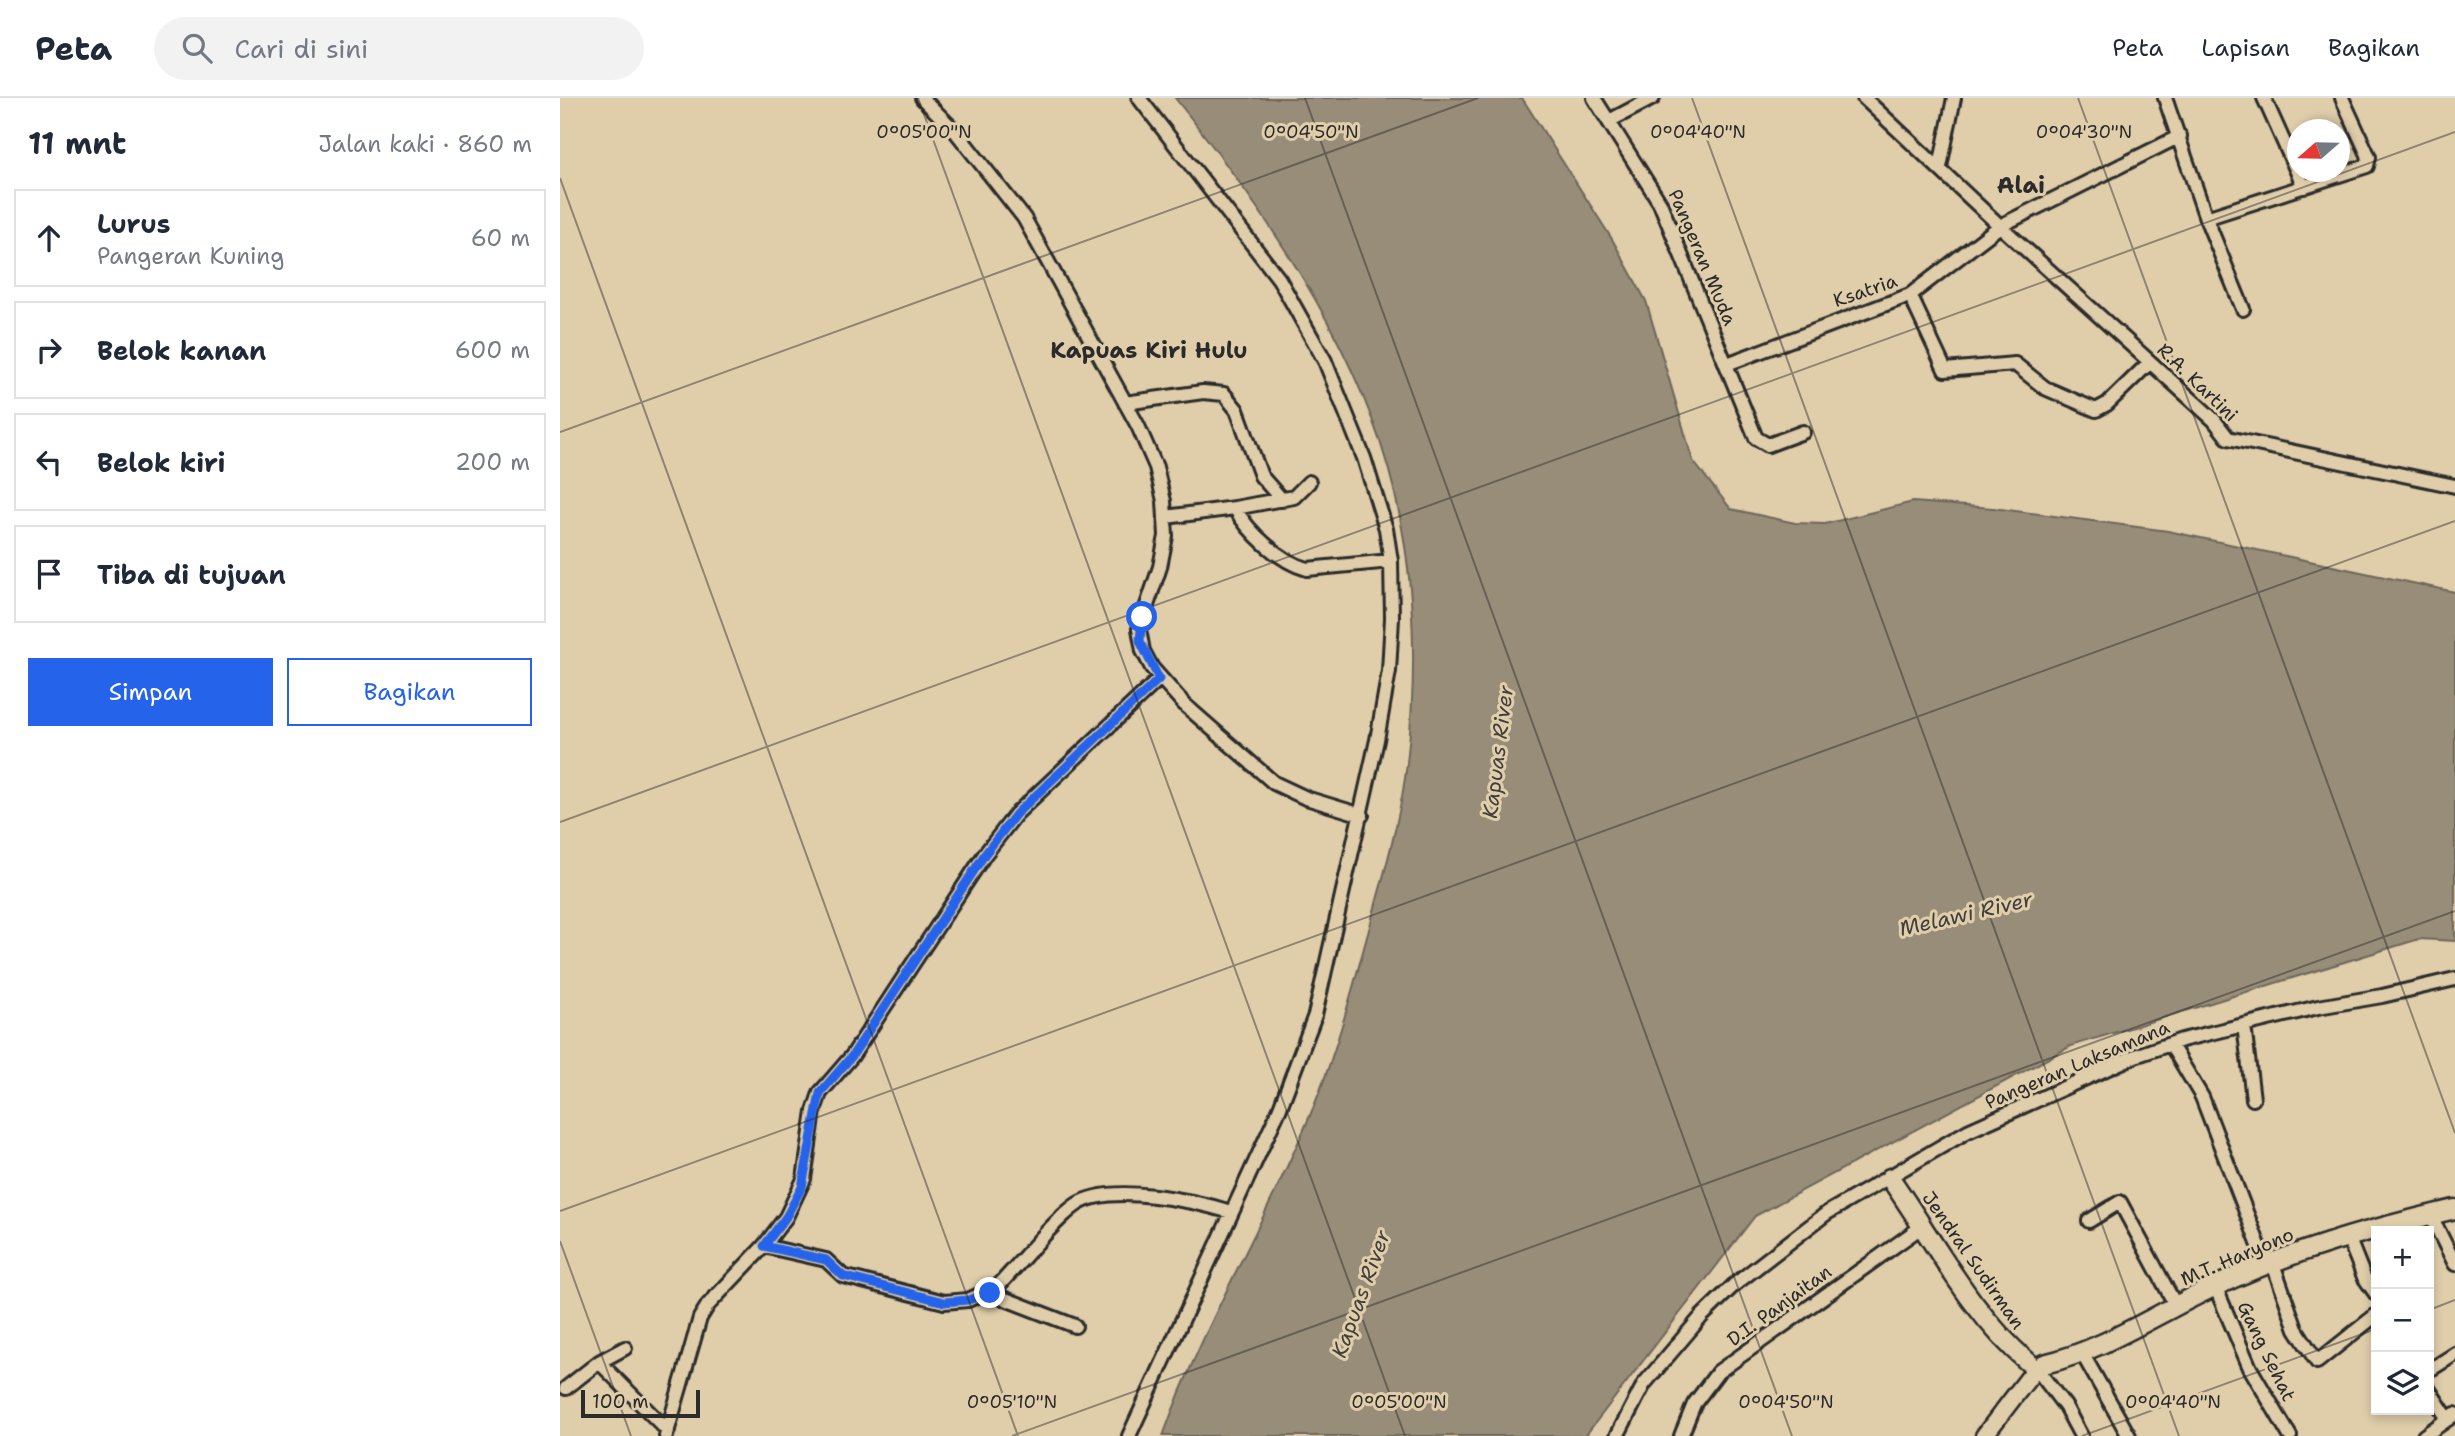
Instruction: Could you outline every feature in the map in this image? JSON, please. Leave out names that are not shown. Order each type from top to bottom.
[{"type":"highway","name":"Jendral Sudirman","points":[[1891,1178],[1997,1331],[2036,1367]]},
{"type":"highway","name":"M.T. Haryono","points":[[2036,1367],[2082,1353],[2216,1286],[2269,1263],[2348,1237],[2455,1209]]},
{"type":"main road","points":[[1984,1436],[2036,1367]]},
{"type":"street","points":[[922,98],[956,132],[1024,218],[1125,403],[1156,467],[1166,517],[1160,567],[1139,629],[1143,651],[1159,679],[1254,768],[1274,783],[1306,798],[1362,816]]},
{"type":"street","points":[[1129,1436],[1280,1108],[1315,1014],[1362,816],[1389,671],[1391,561],[1386,529],[1364,458],[1325,361],[1305,320],[1279,279],[1139,98]]},
{"type":"street","name":"Pangeran Muda","points":[[1594,98],[1661,203],[1752,432],[1762,443],[1774,443],[1803,432]]},
{"type":"street","points":[[1609,121],[1653,98]]},
{"type":"street","name":"R.A. Kartini","points":[[1864,98],[2000,226],[2214,420],[2228,438],[2454,484]]},
{"type":"street","points":[[1940,167],[1954,98]]},
{"type":"street","points":[[2165,98],[2206,218],[2243,309]]},
{"type":"street","points":[[2264,98],[2304,187]]},
{"type":"street","points":[[2206,218],[2370,164],[2342,98]]},
{"type":"street","name":"Ksatria","points":[[1727,364],[1910,295],[2000,226],[2180,136]]},
{"type":"street","points":[[1910,295],[1945,370],[2015,364],[2045,388],[2096,410],[2107,404],[2150,362]]},
{"type":"street","points":[[1125,403],[1203,392],[1224,394],[1237,410],[1261,476],[1283,500]]},
{"type":"street","points":[[1166,517],[1283,500],[1298,495],[1309,482]]},
{"type":"street","points":[[1235,508],[1250,529],[1269,546],[1302,568],[1391,561]]},
{"type":"street","points":[[667,1434],[690,1345],[700,1318],[708,1305],[764,1246],[786,1217],[802,1187],[813,1117],[825,1085],[852,1056],[959,892],[1009,822],[1159,679]]},
{"type":"street","name":"Pangeran Laksamana","points":[[1617,1436],[1644,1384],[1702,1316],[1734,1285],[1827,1213],[1968,1131],[2124,1061],[2210,1031],[2455,979]]},
{"type":"street","points":[[2244,1025],[2253,1099]]},
{"type":"street","points":[[2171,1045],[2202,1097],[2296,1329],[2317,1362],[2371,1319]]},
{"type":"street","points":[[764,1246],[826,1260],[843,1276],[944,1302],[968,1300],[990,1293],[1070,1211],[1089,1198],[1180,1198],[1231,1212]]},
{"type":"street","points":[[2089,1221],[2115,1202],[2120,1202],[2176,1306]]},
{"type":"street","points":[[2430,1214],[2455,1264]]},
{"type":"street","name":"D.I. Panjaitan","points":[[1681,1436],[1694,1404],[1718,1372],[1924,1225]]},
{"type":"street","points":[[2348,1237],[2364,1277],[2372,1289]]},
{"type":"street","name":"Gang Sehat","points":[[2216,1286],[2250,1368],[2288,1434]]},
{"type":"street","points":[[990,1293],[1075,1326]]},
{"type":"street","points":[[566,1388],[599,1362],[625,1348]]},
{"type":"street","points":[[2082,1353],[2129,1436]]},
{"type":"street","points":[[2434,1366],[2455,1354]]},
{"type":"street","points":[[599,1362],[667,1434]]},
{"type":"street","points":[[2036,1367],[2065,1406],[2081,1436]]},
{"type":"street","points":[[2424,1436],[2452,1417],[2434,1396]]},
{"type":"water","points":[[1175,98],[1522,98],[1612,239],[1646,301],[1693,461],[1731,509],[1795,523],[1825,524],[1913,502],[1993,508],[2168,531],[2455,592],[2455,941],[2419,939],[2071,1046],[1755,1216],[1585,1436],[1163,1436],[1197,1352],[1296,1148],[1323,1084],[1338,1039],[1401,804],[1410,726],[1413,651],[1409,577],[1397,503],[1371,417],[1350,368],[1300,273],[1240,183]]},
{"type":"district","name":"Alai","points":[[2021,185]]},
{"type":"district","name":"Kapuas Kiri Hulu","points":[[1149,350]]},
{"type":"route","points":[[990,1293],[968,1300],[944,1302],[843,1276],[826,1260],[764,1246],[786,1217],[802,1187],[814,1111],[820,1093],[852,1056],[985,854],[1016,814],[1159,679],[1140,641],[1142,617]]},
{"type":"water label","name":"Kapuas River","points":[[1498,752]]},
{"type":"water label","name":"Melawi River","points":[[1966,914]]},
{"type":"water label","name":"Kapuas River","points":[[1361,1294]]}]
